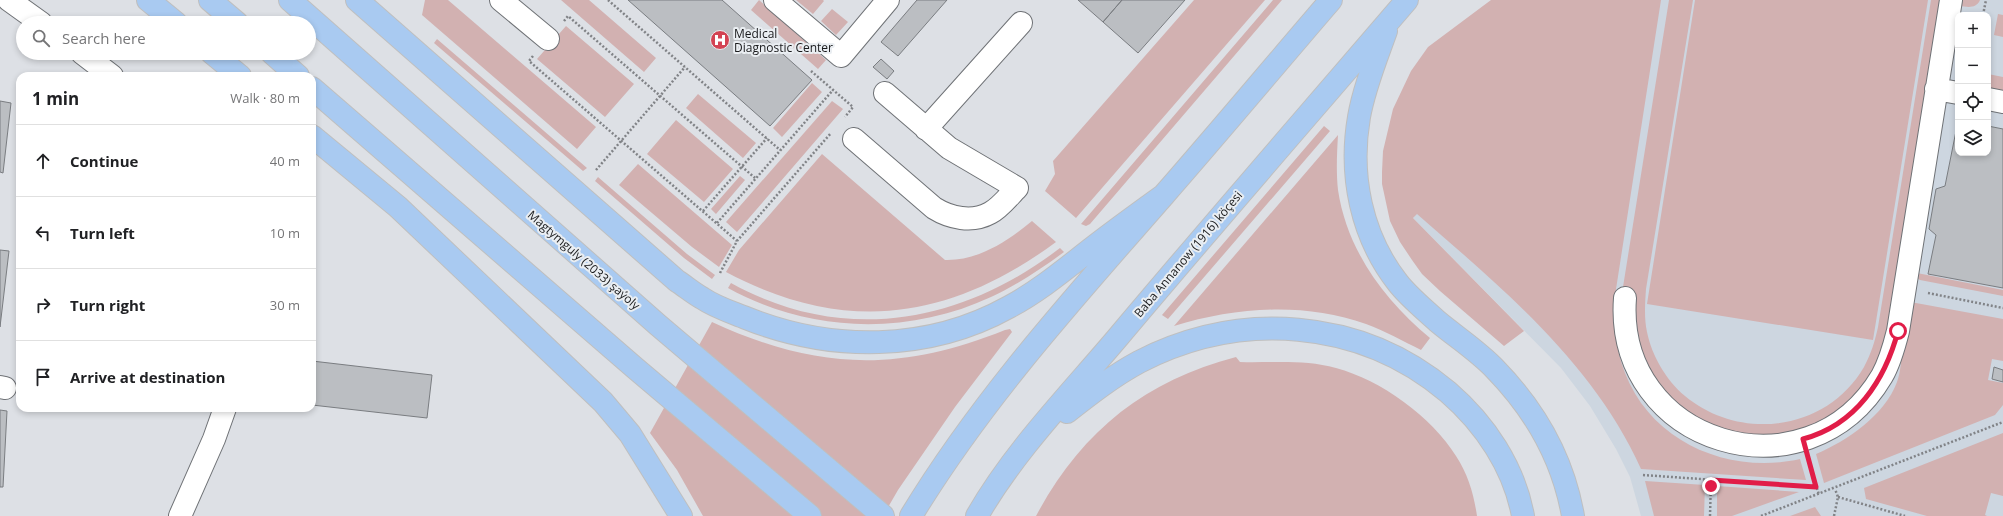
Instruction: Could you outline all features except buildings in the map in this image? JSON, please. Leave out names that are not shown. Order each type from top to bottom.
[{"type":"main road","points":[[148,0],[167,16]]},
{"type":"main road","points":[[210,0],[229,16]]},
{"type":"main road","name":"Magtymguly (2033) şaýoly","points":[[290,0],[308,16]]},
{"type":"main road","points":[[357,0],[677,281],[710,303],[764,325],[793,334],[823,339],[880,343],[938,336],[972,325],[1010,307],[1056,278],[1091,249],[1164,195]]},
{"type":"main road","points":[[911,516],[946,462],[994,395],[1069,302],[1164,195],[1331,0]]},
{"type":"main road","name":"Baba Annanow (1916) köçesi","points":[[978,516],[1004,474],[1033,438],[1208,230],[1407,0]]},
{"type":"main road","points":[[1390,20],[1363,98],[1358,118],[1355,170],[1361,208],[1366,224],[1376,247],[1398,284],[1436,320],[1494,368],[1528,407],[1553,449],[1568,494],[1573,516]]},
{"type":"main road","name":"Magtymguly (2033) şaýoly","points":[[316,23],[658,325],[882,516]]},
{"type":"main road","points":[[221,60],[235,72]]},
{"type":"main road","points":[[280,60],[293,72]]},
{"type":"main road","points":[[316,91],[810,516]]},
{"type":"main road","points":[[316,139],[398,207],[603,402],[630,434],[681,516]]},
{"type":"main road","points":[[1033,438],[1110,379],[1139,362],[1172,348],[1208,337],[1239,331],[1271,328],[1303,329],[1326,332],[1364,344],[1408,364],[1432,379],[1478,420],[1491,438],[1511,479],[1521,501],[1523,516]]},
{"type":"lane","points":[[9,0],[31,16]]},
{"type":"lane","points":[[501,0],[548,39]]},
{"type":"lane","points":[[775,0],[841,56],[879,3]]},
{"type":"lane","points":[[1625,298],[1624,311],[1626,335],[1633,358],[1643,380],[1657,399],[1675,415],[1695,429],[1716,439],[1740,445],[1764,446],[1788,444],[1832,427],[1852,413],[1868,396],[1882,376],[1892,354],[1951,0]]},
{"type":"lane","points":[[926,128],[1021,23]]},
{"type":"lane","points":[[91,60],[107,72]]},
{"type":"lane","points":[[1936,89],[1955,92]]},
{"type":"lane","points":[[854,139],[934,208],[945,215],[961,218],[980,217],[991,213],[1017,188],[949,148],[884,93]]},
{"type":"lane","points":[[1991,100],[2003,102]]},
{"type":"lane","points":[[180,516],[214,439],[224,412]]},
{"type":"path","points":[[608,0],[780,150]]},
{"type":"path","points":[[1984,12],[1986,0]]},
{"type":"path","points":[[571,20],[756,178]]},
{"type":"path","points":[[533,64],[737,241]]},
{"type":"path","points":[[596,170],[685,67]]},
{"type":"path","points":[[811,71],[853,107],[843,119]]},
{"type":"path","points":[[717,223],[832,90]]},
{"type":"path","points":[[720,273],[737,241],[833,131]]},
{"type":"path","points":[[703,211],[767,138]]},
{"type":"path","points":[[1904,289],[2003,308]]},
{"type":"path","points":[[1761,516],[1819,495],[2003,422]]},
{"type":"path","points":[[1803,439],[1819,495]]},
{"type":"path","points":[[1643,475],[1816,487]]},
{"type":"path","points":[[1710,516],[1711,480]]},
{"type":"path","points":[[1834,516],[1838,497],[1835,488]]},
{"type":"path","points":[[1838,497],[1905,516]]},
{"type":"shaded area","points":[[425,0],[448,0],[596,127],[577,149],[422,15]]},
{"type":"shaded area","points":[[561,0],[589,0],[656,58],[644,72]]},
{"type":"shaded area","points":[[759,0],[826,60],[818,69],[751,10]]},
{"type":"shaded area","points":[[796,0],[823,0],[824,1],[813,14]]},
{"type":"shaded area","points":[[1194,0],[1265,0],[1076,218],[1045,191],[1055,174],[1053,161]]},
{"type":"shaded area","points":[[1273,0],[1282,0],[1090,224],[1086,226],[1081,224]]},
{"type":"shaded area","points":[[1491,0],[1661,0],[1614,302],[1614,320],[1619,356],[1625,373],[1637,397],[1654,418],[1674,435],[1696,448],[1721,457],[1747,462],[1773,463],[1800,459],[1806,480],[1641,469],[1621,431],[1598,395],[1572,362],[1513,300],[1417,214],[1413,218],[1524,331],[1504,346],[1422,274],[1400,242],[1390,221],[1382,184],[1383,151],[1393,109],[1411,71],[1428,47]]},
{"type":"shaded area","points":[[1599,0],[2003,0],[2003,516],[1641,516],[1630,477],[1616,449],[1590,406],[1561,368],[1413,218]]},
{"type":"shaded area","points":[[1669,0],[1693,0],[1646,289],[1645,316],[1647,332],[1656,359],[1672,383],[1685,396],[1707,411],[1731,420],[1756,424],[1781,423],[1806,416],[1828,405],[1848,389],[1864,367],[1869,357],[1878,327],[1931,0],[1945,0],[1892,330],[1877,373],[1829,422],[1764,440],[1698,424],[1648,376],[1630,311],[1631,288],[1623,287]]},
{"type":"shaded area","points":[[1695,0],[1928,0],[1873,340],[1647,304]]},
{"type":"shaded area","points":[[1960,0],[1980,0],[1976,5],[1969,7],[1959,6]]},
{"type":"shaded area","points":[[832,9],[848,22],[836,35],[821,21]]},
{"type":"shaded area","points":[[1998,14],[2003,15],[2003,37],[1994,35]]},
{"type":"shaded area","points":[[566,26],[634,84],[605,117],[537,59]]},
{"type":"shaded area","points":[[437,39],[587,168],[583,171],[434,43]]},
{"type":"shaded area","points":[[1991,75],[2003,77],[2003,91],[1991,89]]},
{"type":"shaded area","points":[[812,83],[822,92],[782,137],[773,128]]},
{"type":"shaded area","points":[[698,94],[756,143],[743,158],[686,108]]},
{"type":"shaded area","points":[[832,101],[843,109],[737,232],[726,222]]},
{"type":"shaded area","points":[[676,120],[733,169],[704,202],[647,154]]},
{"type":"shaded area","points":[[1324,126],[1330,131],[1168,319],[1162,315]]},
{"type":"shaded area","points":[[1338,135],[1338,190],[1350,233],[1370,272],[1383,290],[1397,307],[1430,338],[1421,350],[1366,324],[1319,312],[1294,310],[1246,311],[1174,326]]},
{"type":"shaded area","points":[[822,154],[945,260],[969,257],[981,253],[1013,236],[1032,221],[1056,242],[1016,269],[976,289],[936,303],[896,310],[854,311],[813,305],[770,292],[726,272],[739,250]]},
{"type":"shaded area","points":[[638,164],[732,245],[719,267],[692,247],[619,185]]},
{"type":"shaded area","points":[[740,176],[745,180],[716,214],[711,209]]},
{"type":"shaded area","points":[[598,177],[687,254],[715,275],[712,279],[684,258],[595,181]]},
{"type":"shaded area","points":[[1060,248],[1064,252],[1038,271],[991,297],[959,310],[926,318],[892,323],[858,324],[825,321],[791,314],[759,303],[728,288],[731,283],[773,302],[816,314],[858,319],[900,317],[942,309],[983,294],[1022,274]]},
{"type":"shaded area","points":[[1917,273],[2003,290],[2003,296],[1920,280],[1917,278]]},
{"type":"shaded area","points":[[1910,303],[2003,319],[2003,361],[1992,359],[1988,380],[2003,383],[2003,405],[1995,415],[1824,483],[1816,454],[1840,442],[1864,426],[1884,405],[1897,382],[1901,366],[1905,319]]},
{"type":"shaded area","points":[[712,322],[750,338],[787,350],[822,357],[857,360],[893,359],[929,354],[966,344],[1005,330],[1010,329],[1012,332],[955,407],[898,490],[883,516],[703,516],[677,470],[650,433]]},
{"type":"shaded area","points":[[1236,357],[1240,362],[1300,362],[1336,368],[1370,381],[1404,402],[1433,427],[1456,456],[1467,477],[1477,516],[1036,516],[1054,486],[1073,459],[1095,435],[1118,414],[1144,396],[1172,380],[1203,367]]},
{"type":"shaded area","points":[[2003,433],[2003,496],[1991,493],[1985,515],[1987,516],[1927,516],[1866,499],[1864,488]]},
{"type":"shaded area","points":[[1645,481],[1705,485],[1704,516],[1654,516]]},
{"type":"shaded area","points":[[1717,486],[1799,492],[1732,516],[1717,516]]},
{"type":"shaded area","points":[[1815,507],[1821,516],[1790,516]]},
{"type":"place","name":"Medical Diagnostic Center","points":[[720,40]]},
{"type":"route","points":[[1711,486],[1711,480],[1816,487],[1803,439],[1811,437],[1832,427],[1852,413],[1868,396],[1882,376],[1892,354],[1898,331]]}]
